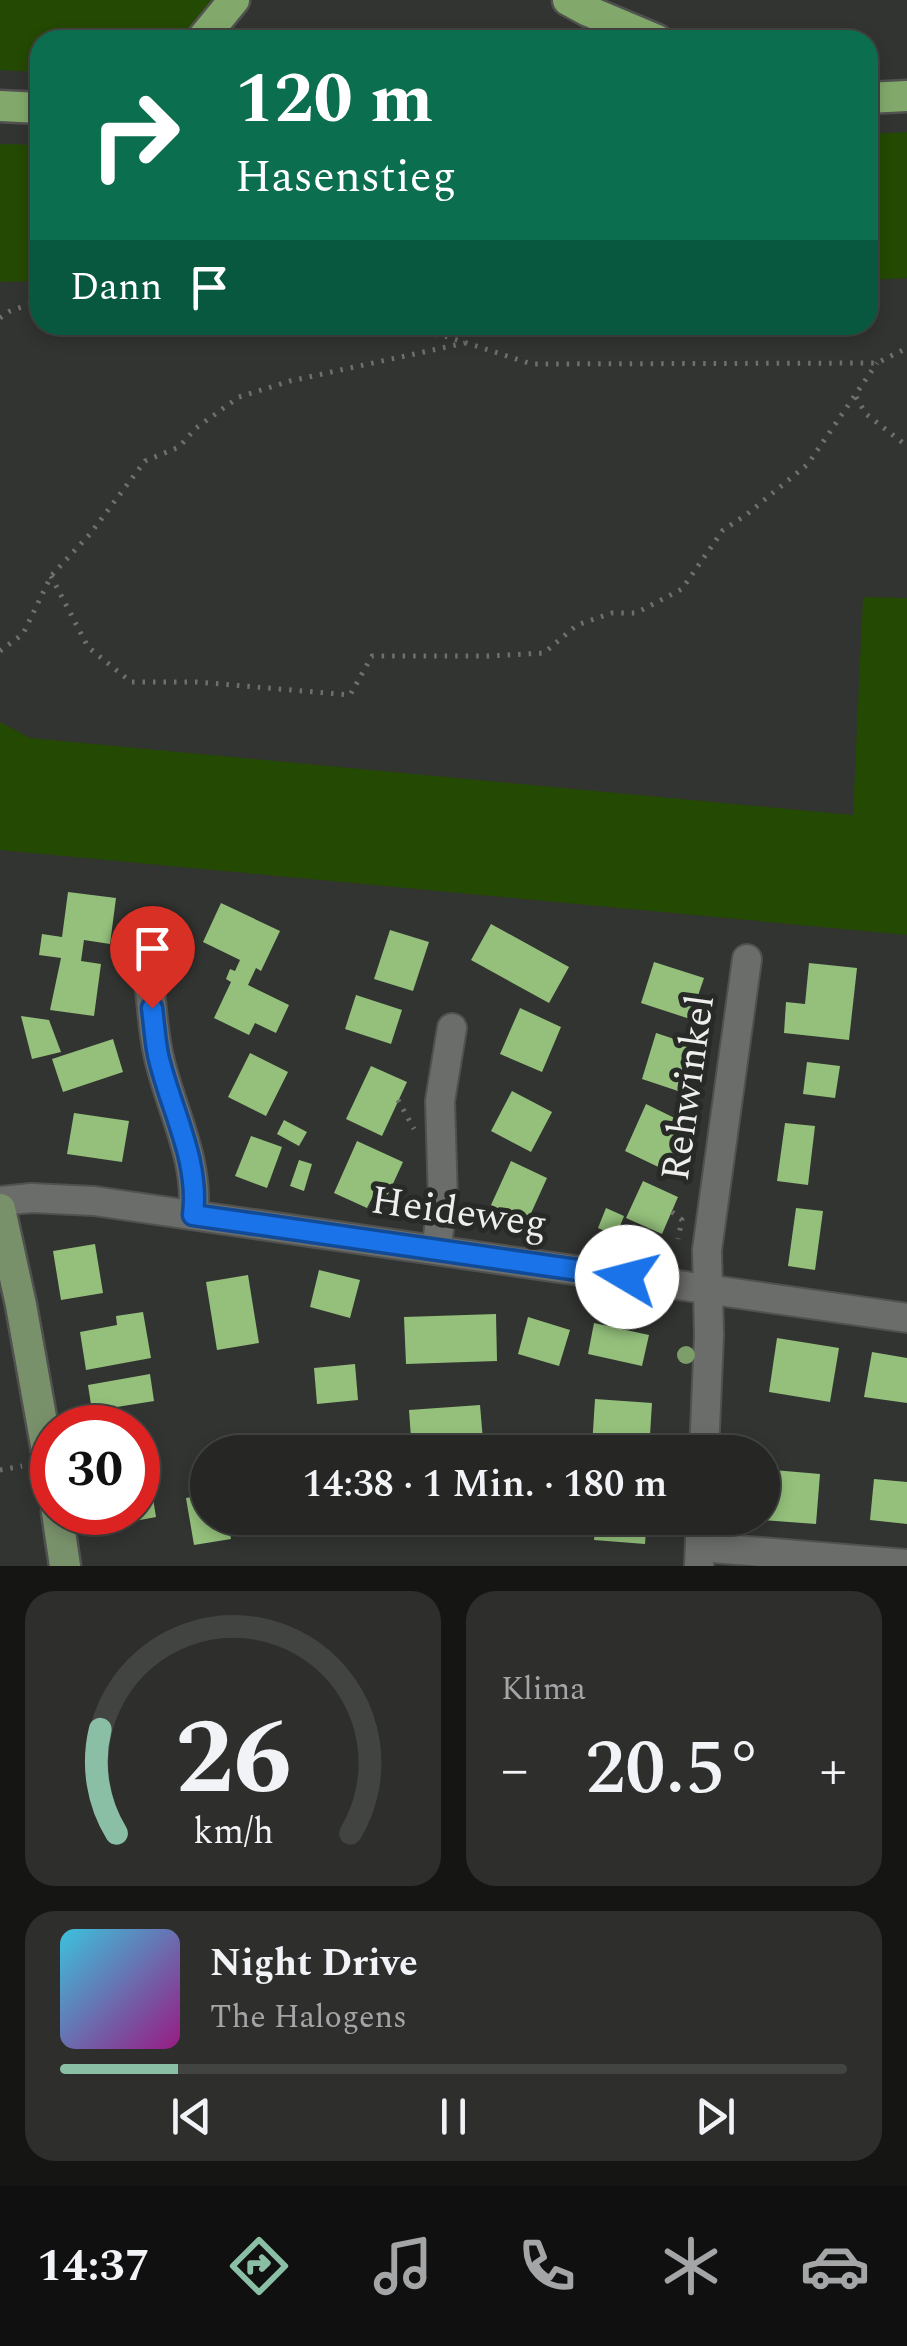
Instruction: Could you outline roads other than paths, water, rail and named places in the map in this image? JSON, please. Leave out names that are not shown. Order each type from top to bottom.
[{"type":"highway","points":[[209,30],[234,0]]},
{"type":"highway","points":[[568,0],[632,30]]},
{"type":"highway","points":[[878,97],[907,96]]},
{"type":"main road","points":[[0,1205],[39,1405]]},
{"type":"main road","points":[[60,1535],[65,1566]]},
{"type":"street","name":"Rehwinkel","points":[[705,1435],[709,1335],[707,1250],[747,959]]},
{"type":"street","points":[[149,982],[158,1053],[191,1164],[196,1193],[193,1215]]},
{"type":"street","points":[[436,1250],[443,1201],[440,1101],[452,1028]]},
{"type":"street","name":"Heideweg","points":[[0,1205],[31,1198],[94,1201],[907,1318]]},
{"type":"street","points":[[700,1556],[907,1564]]}]
